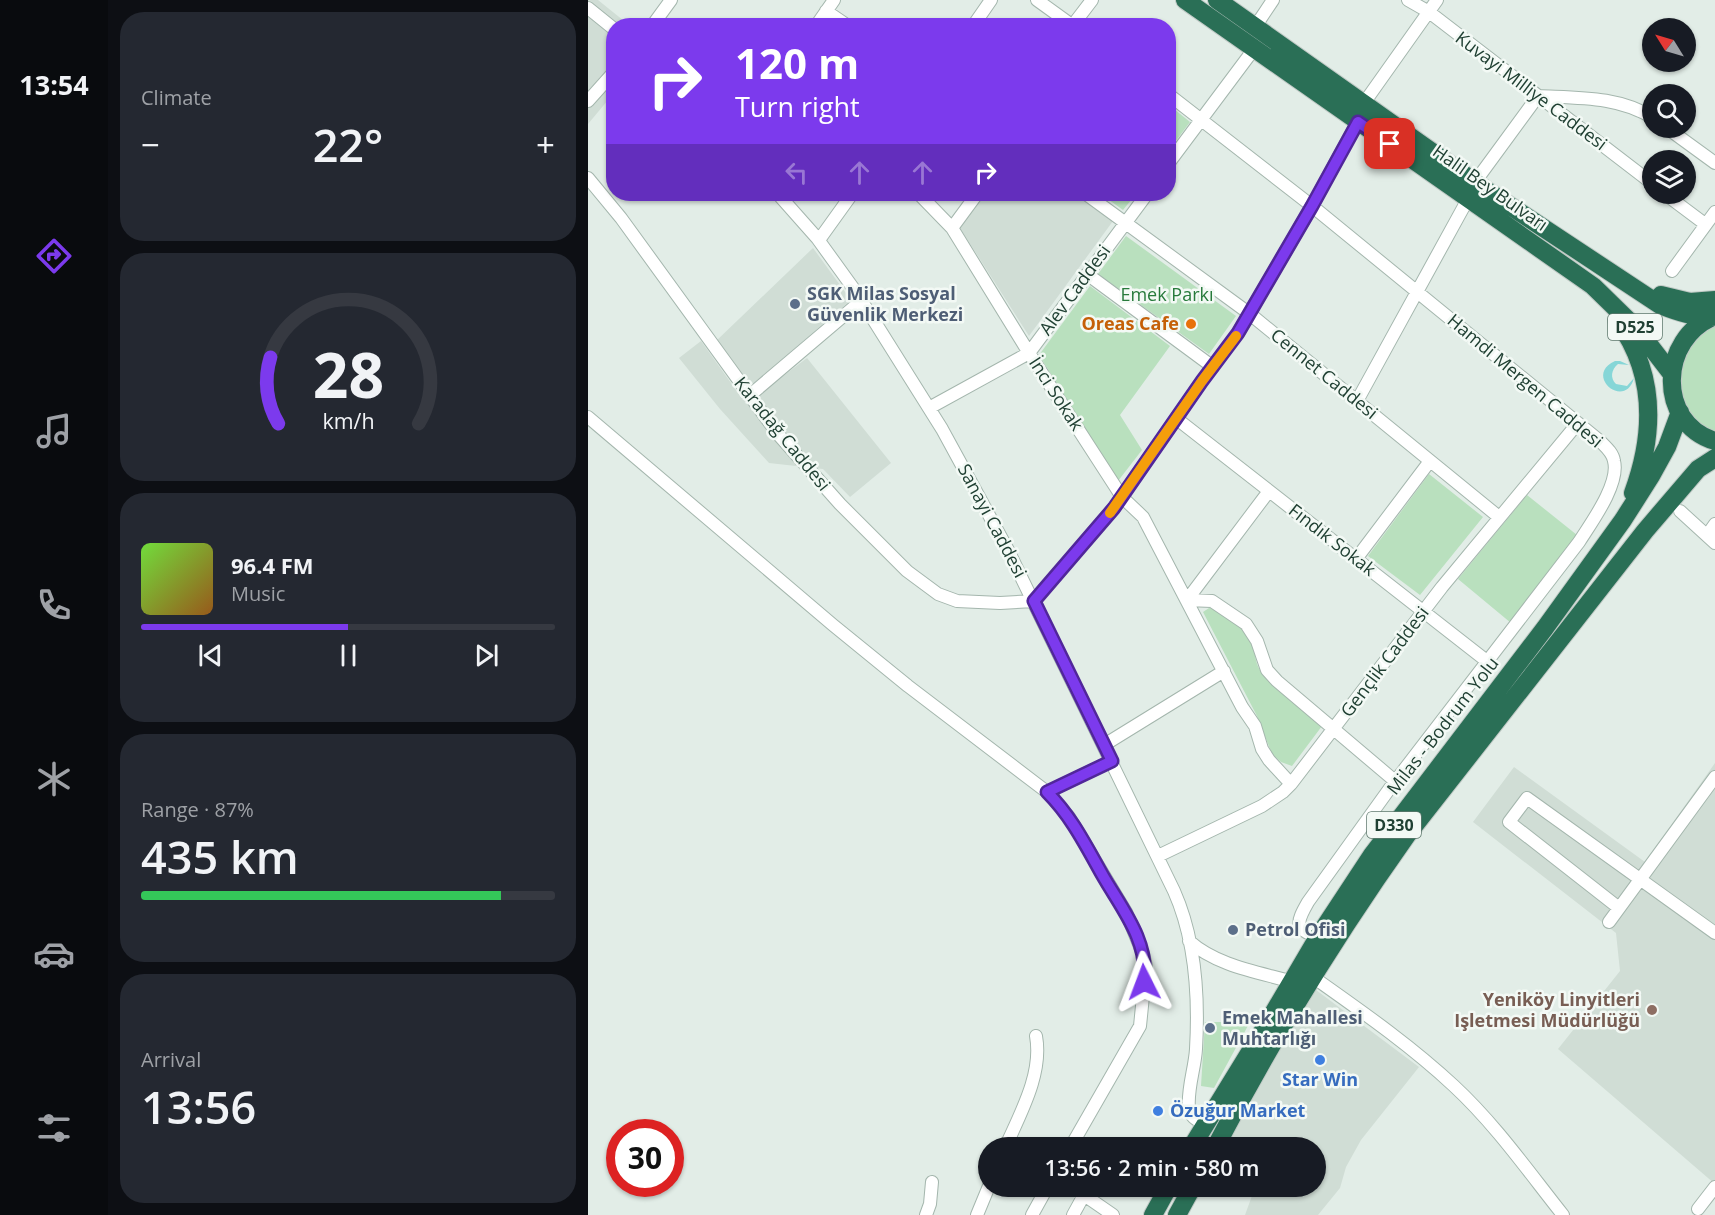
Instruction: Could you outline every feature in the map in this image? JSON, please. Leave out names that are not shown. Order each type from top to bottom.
[{"type":"highway","name":"Halil Bey Bulvarı","points":[[1185,0],[1358,122],[1610,271]]},
{"type":"highway","name":"Halil Bey Bulvarı","points":[[1217,0],[1364,103],[1593,286]]},
{"type":"highway","points":[[1610,271],[1661,295],[1690,302],[1715,300]]},
{"type":"highway","name":"D525","points":[[1610,271],[1660,305],[1684,314],[1715,316]]},
{"type":"highway","points":[[1593,286],[1634,347],[1648,397],[1647,447],[1623,520]]},
{"type":"highway","name":"D525","points":[[1593,286],[1637,329],[1671,373]]},
{"type":"highway","points":[[1715,316],[1701,323],[1686,337],[1676,354],[1671,373],[1673,393],[1680,412],[1692,428],[1715,441]]},
{"type":"highway","points":[[1623,520],[1651,476],[1680,412]]},
{"type":"highway","name":"D330","points":[[1221,1137],[1264,1058],[1313,977],[1373,883],[1407,835],[1645,531],[1698,469],[1715,458]]},
{"type":"highway","name":"Milas - Bodrum Yolu","points":[[1197,1137],[1293,982],[1318,937],[1372,855],[1545,628],[1623,520]]},
{"type":"highway","points":[[1153,1215],[1163,1197]]},
{"type":"highway","points":[[1177,1215],[1187,1197]]},
{"type":"street","points":[[658,18],[670,0]]},
{"type":"street","points":[[821,18],[834,0]]},
{"type":"street","points":[[979,18],[991,0]]},
{"type":"street","points":[[1036,0],[1062,18]]},
{"type":"street","points":[[1078,18],[1092,0]]},
{"type":"street","points":[[1255,27],[1273,0]]},
{"type":"street","name":"Kuvayi Milliye Caddesi","points":[[1408,0],[1429,12],[1642,176]]},
{"type":"street","points":[[1364,103],[1437,0]]},
{"type":"street","points":[[588,8],[606,23]]},
{"type":"street","points":[[826,11],[836,18]]},
{"type":"street","points":[[1176,153],[1254,49]]},
{"type":"street","points":[[588,101],[606,81]]},
{"type":"street","points":[[1357,401],[1471,190],[1538,96],[1611,101],[1642,112]]},
{"type":"street","name":"Hamdi Mergen Caddesi","points":[[1176,100],[1312,206],[1578,423],[1601,442],[1615,462],[1611,485],[1603,503],[1579,542],[1395,781],[1302,912],[1300,928],[1303,932],[1318,937]]},
{"type":"street","points":[[1034,601],[1122,496],[1250,314],[1358,122]]},
{"type":"street","points":[[1681,138],[1715,163]]},
{"type":"street","name":"Karadağ Caddesi","points":[[588,178],[606,200]]},
{"type":"street","name":"Karadağ Caddesi","points":[[607,201],[777,433],[825,487],[907,571],[928,588],[957,601],[1000,603],[1034,601]]},
{"type":"street","name":"Sanayi Caddesi","points":[[784,201],[819,240],[861,301],[929,408],[986,507],[1158,856],[1179,904],[1189,941],[1196,1031],[1188,1106],[1192,1117],[1204,1124]]},
{"type":"street","points":[[819,240],[847,201]]},
{"type":"street","name":"İnci Sokak","points":[[925,201],[952,228],[1029,353],[1122,496],[1143,517],[1255,726],[1265,755],[1291,784]]},
{"type":"street","points":[[952,228],[972,201]]},
{"type":"street","name":"Cennet Caddesi","points":[[1096,201],[1250,314],[1499,518]]},
{"type":"street","name":"Alev Caddesi","points":[[929,408],[1029,353],[1142,201]]},
{"type":"street","points":[[1678,204],[1705,224]]},
{"type":"street","points":[[1672,271],[1715,212]]},
{"type":"street","points":[[1087,274],[1213,366]]},
{"type":"street","points":[[749,396],[861,301]]},
{"type":"street","points":[[588,417],[833,625],[1047,792],[1069,817],[1126,912],[1143,954],[1145,973],[1140,1026],[1076,1137]]},
{"type":"street","name":"Fındık Sokak","points":[[1177,419],[1488,662]]},
{"type":"street","name":"Gençlik Caddesi","points":[[1158,856],[1262,806],[1291,784],[1423,611],[1578,423]]},
{"type":"street","points":[[1356,559],[1430,461]]},
{"type":"street","points":[[1187,600],[1269,491]]},
{"type":"street","points":[[1680,511],[1713,534]]},
{"type":"street","points":[[1187,600],[1212,601],[1246,624],[1255,635],[1264,664],[1272,676],[1395,781]]},
{"type":"street","points":[[1104,745],[1224,671]]},
{"type":"street","points":[[1047,792],[1112,761]]},
{"type":"street","points":[[1609,922],[1715,777]]},
{"type":"street","points":[[1620,908],[1509,822],[1527,798],[1715,933]]},
{"type":"street","points":[[1189,941],[1200,950],[1222,961],[1293,982]]},
{"type":"street","points":[[1313,977],[1395,1036],[1455,1086],[1504,1140],[1563,1215]]},
{"type":"street","points":[[1009,1137],[1033,1078],[1037,1059],[1036,1036]]},
{"type":"street","points":[[926,1215],[933,1193],[932,1182]]},
{"type":"street","points":[[1698,1209],[1715,1187]]},
{"type":"street","points":[[977,1215],[984,1197]]},
{"type":"street","points":[[1032,1215],[1042,1197]]},
{"type":"street","points":[[1073,1215],[1083,1197]]},
{"type":"street","points":[[1087,1197],[1113,1215]]},
{"type":"shaded area","points":[[588,0],[598,0],[620,18],[606,18],[606,102],[588,124]]},
{"type":"shaded area","points":[[979,201],[1085,201],[1113,221],[1029,336],[960,228]]},
{"type":"shaded area","points":[[813,248],[851,300],[749,387],[715,342]]},
{"type":"shaded area","points":[[701,341],[746,404],[807,358],[891,463],[850,497],[823,469],[769,463],[720,409],[679,358]]},
{"type":"shaded area","name":"Yeniköy Linyitleri Işletmesi Müdürlüğü","points":[[1715,763],[1715,1184],[1558,1049],[1620,971],[1616,933],[1473,822],[1514,767],[1645,862]]},
{"type":"shaded area","points":[[1312,987],[1419,1067],[1361,1140],[1346,1167],[1340,1188],[1318,1215],[1245,1215],[1252,1197],[1326,1197],[1326,1137],[1228,1137]]},
{"type":"green space","points":[[1176,111],[1190,122],[1176,141]]},
{"type":"green space","points":[[1111,201],[1130,201],[1123,210]]},
{"type":"green space","name":"Emek Parkı","points":[[1126,236],[1236,316],[1209,354],[1098,274]]},
{"type":"green space","points":[[1090,286],[1170,346],[1120,415],[1142,450],[1118,481],[1039,355]]},
{"type":"green space","points":[[1715,325],[1715,433],[1699,423],[1686,408],[1680,391],[1684,354],[1695,338]]},
{"type":"green space","points":[[1429,474],[1483,517],[1420,595],[1368,556]]},
{"type":"green space","points":[[1527,495],[1577,535],[1511,623],[1458,579]]},
{"type":"green space","points":[[1212,606],[1246,633],[1262,673],[1322,726],[1292,766],[1281,762],[1272,754],[1257,716],[1203,612]]},
{"type":"green space","points":[[1205,1022],[1250,1022],[1214,1088],[1201,1086]]},
{"type":"water","points":[[1615,361],[1629,365],[1618,364],[1614,369],[1612,377],[1616,384],[1627,386],[1634,378],[1629,387],[1623,391],[1616,391],[1609,387],[1603,374],[1606,367]]},
{"type":"slow traffic","points":[[1110,513],[1210,369],[1236,336]]},
{"type":"place","name":"SGK Milas Sosyal Güvenlik Merkezi","points":[[795,304]]},
{"type":"place","name":"Oreas Cafe","points":[[1191,324]]},
{"type":"place","name":"Petrol Ofisi","points":[[1233,930]]},
{"type":"place","name":"Yeniköy Linyitleri Işletmesi Müdürlüğü","points":[[1652,1010]]},
{"type":"place","name":"Emek Mahallesi Muhtarlığı","points":[[1210,1028]]},
{"type":"place","name":"Star Win","points":[[1320,1060]]},
{"type":"place","name":"Özuğur Market","points":[[1158,1111]]},
{"type":"route","points":[[1144,982],[1146,966],[1143,954],[1126,912],[1103,877],[1081,835],[1058,803],[1047,792],[1112,761],[1034,601],[1114,508],[1210,369],[1238,333],[1358,122],[1390,144]]}]
